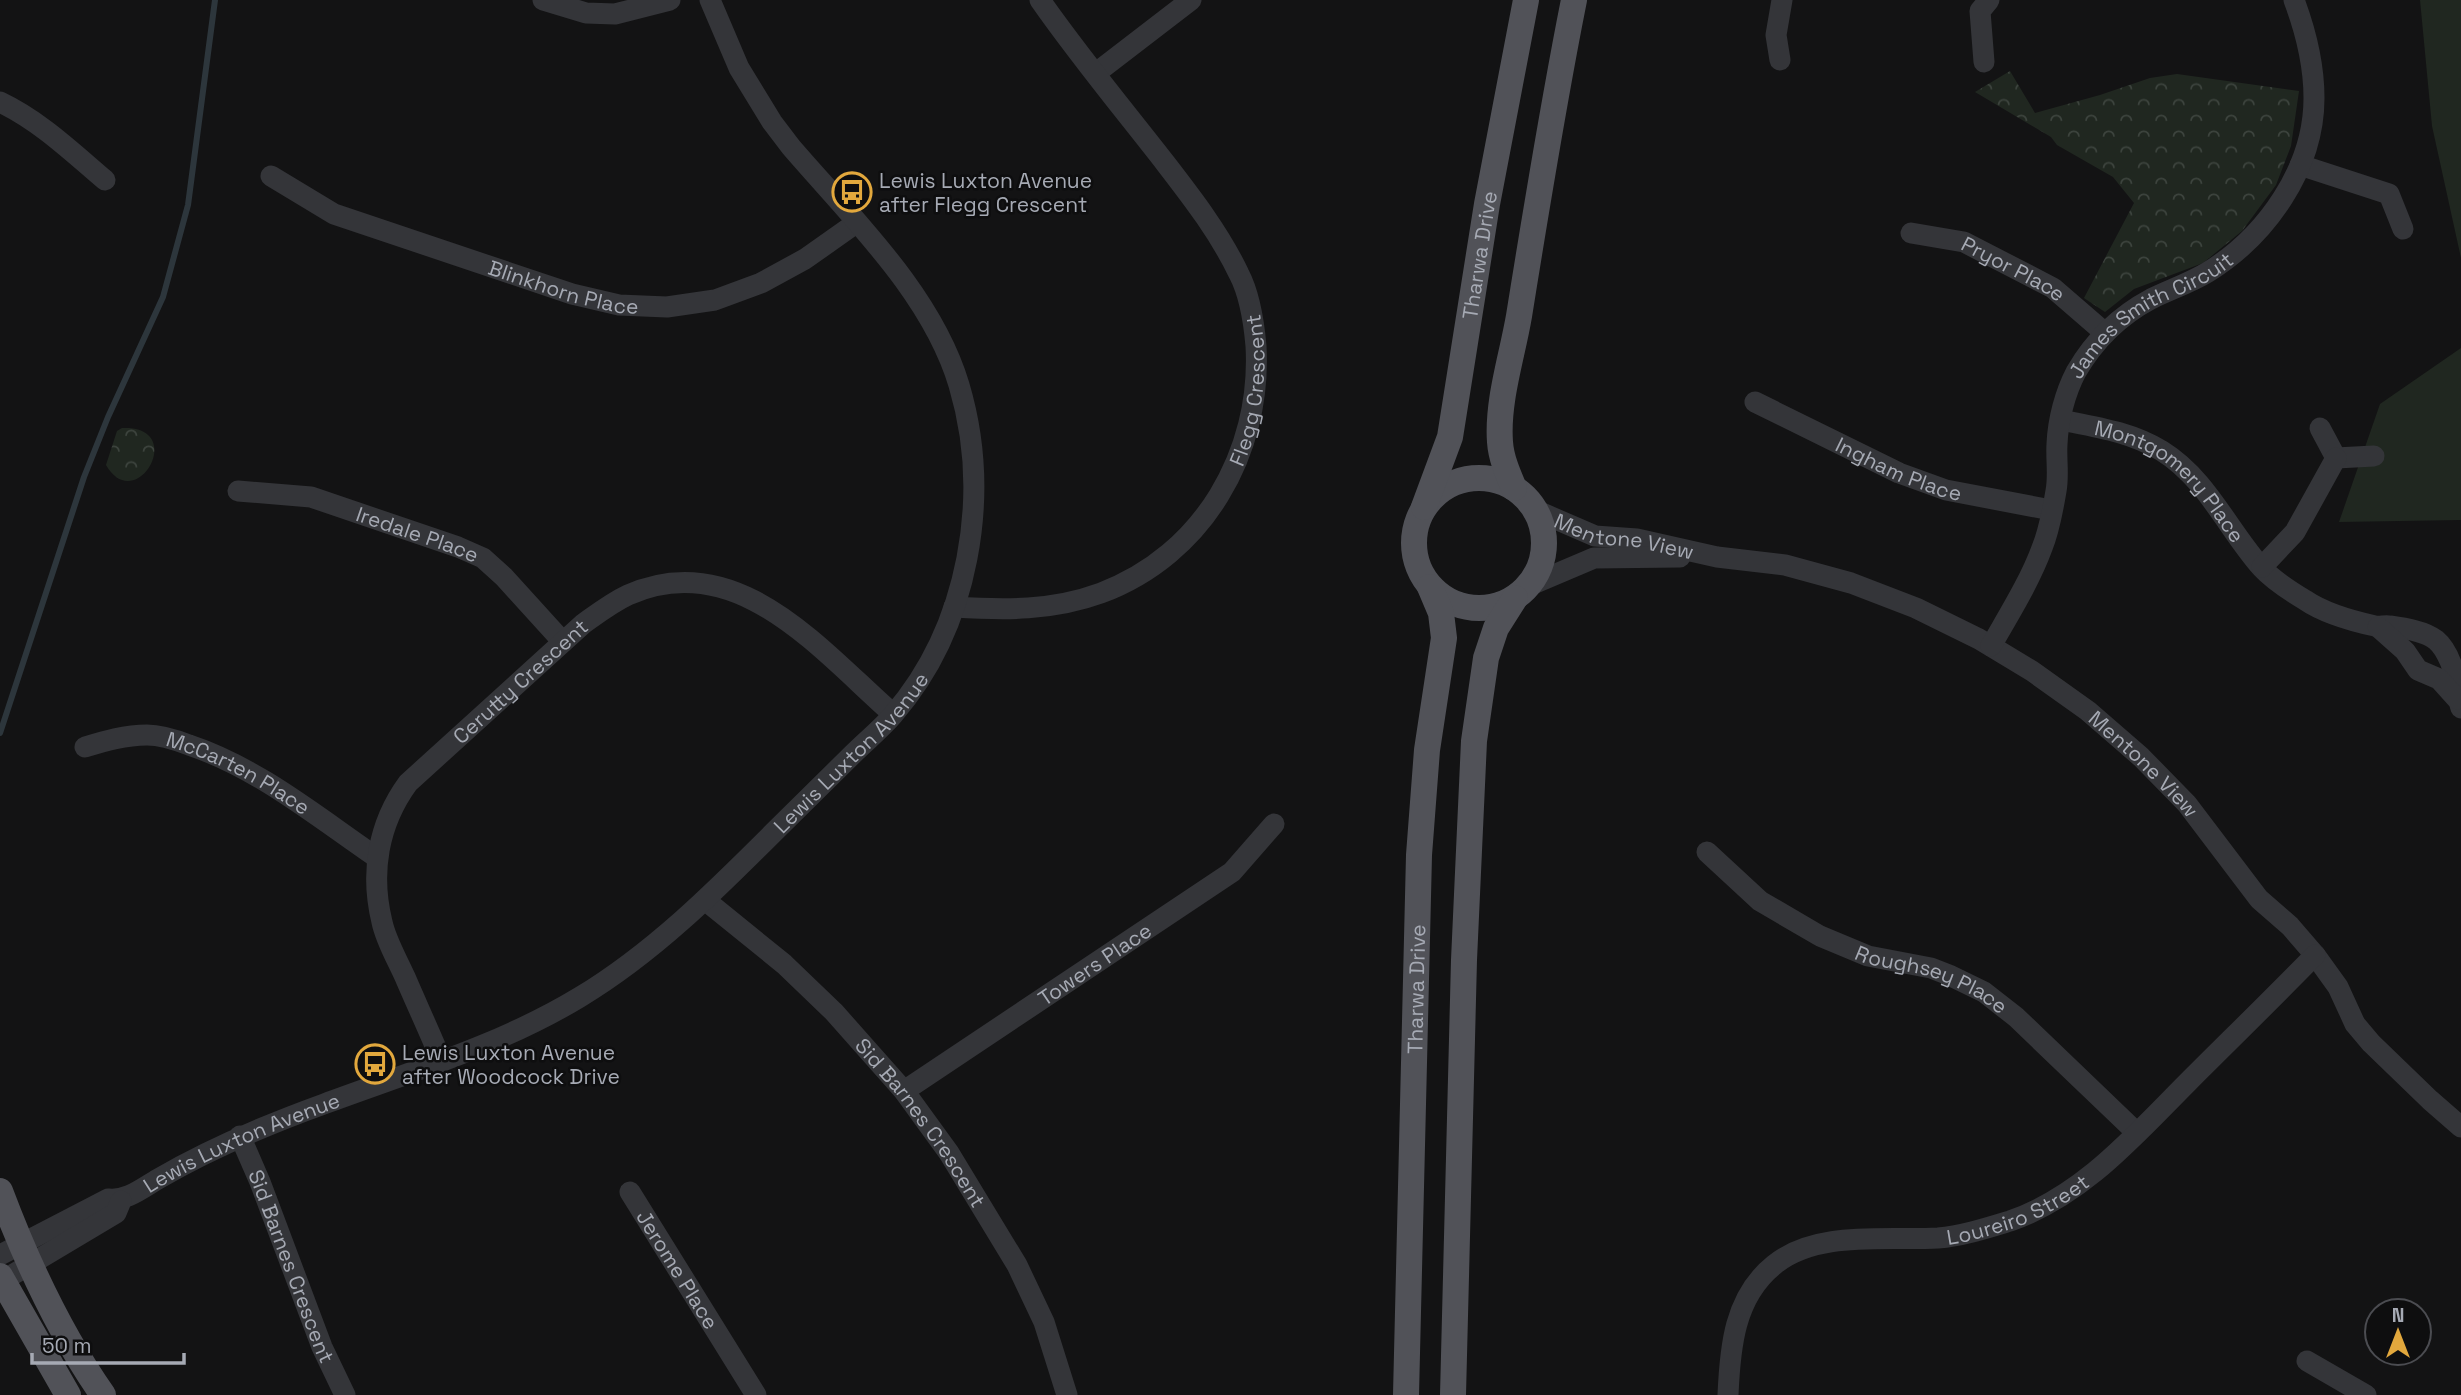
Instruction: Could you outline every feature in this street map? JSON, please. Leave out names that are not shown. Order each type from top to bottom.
[{"type":"main road","name":"Tharwa Drive","points":[[1424,507],[1450,437],[1487,204],[1526,0]]},
{"type":"main road","points":[[1453,1395],[1464,960],[1474,741],[1486,659],[1496,628],[1539,569],[1544,549],[1542,529],[1535,510],[1514,488],[1505,466],[1500,443],[1503,398],[1517,332],[1553,104],[1574,0]]},
{"type":"main road","points":[[1514,488],[1495,480],[1475,478],[1456,482],[1438,492],[1424,507],[1415,526],[1413,548],[1418,569],[1430,587],[1448,601],[1470,608],[1493,607],[1521,592]]},
{"type":"main road","name":"Tharwa Drive","points":[[1406,1395],[1419,855],[1427,750],[1444,638],[1441,613],[1430,587]]},
{"type":"main road","points":[[0,1191],[16,1255],[103,1395]]},
{"type":"main road","points":[[1,1279],[68,1395]]},
{"type":"street","points":[[543,0],[586,13],[615,14],[670,0]]},
{"type":"street","name":"Lewis Luxton Avenue","points":[[1,1279],[16,1255],[108,1199],[121,1200],[240,1136],[442,1062],[580,997],[645,953],[705,900],[894,714],[926,667],[954,607],[971,539],[974,488],[970,436],[959,385],[941,338],[917,295],[772,122],[739,68],[710,0]]},
{"type":"street","name":"Flegg Crescent","points":[[954,607],[1010,610],[1059,605],[1102,593],[1136,577],[1172,551],[1197,526],[1224,488],[1245,444],[1255,397],[1257,372],[1254,325],[1241,277],[1207,217],[1040,0]]},
{"type":"street","points":[[1096,73],[1191,0]]},
{"type":"street","points":[[1780,60],[1776,35],[1782,0]]},
{"type":"street","points":[[1984,62],[1980,11],[1989,0]]},
{"type":"street","name":"James Smith Circuit","points":[[1991,646],[2043,547],[2058,470],[2057,443],[2061,419],[2067,393],[2076,373],[2105,332],[2123,316],[2207,273],[2236,252],[2262,227],[2278,205],[2300,165],[2309,136],[2314,99],[2305,30],[2294,0]]},
{"type":"street","points":[[0,102],[19,111],[52,134],[105,180]]},
{"type":"street","points":[[2300,165],[2389,194],[2403,229]]},
{"type":"street","name":"Blinkhorn Place","points":[[271,176],[334,214],[572,294],[619,305],[667,307],[715,300],[761,284],[805,259],[856,223]]},
{"type":"street","name":"Pryor Place","points":[[1911,233],[1964,242],[2053,288],[2105,332]]},
{"type":"street","name":"Ingham Place","points":[[1755,402],[1899,473],[1946,490],[2051,510]]},
{"type":"street","name":"Montgomery Place","points":[[2061,419],[2129,434],[2162,451],[2205,489],[2262,567],[2276,581],[2324,610],[2378,627],[2404,651],[2418,670],[2439,679],[2459,704]]},
{"type":"street","points":[[2320,428],[2336,458],[2374,456]]},
{"type":"street","name":"Montgomery Place","points":[[2262,567],[2295,532],[2336,458]]},
{"type":"street","name":"Iredale Place","points":[[238,491],[311,497],[458,547],[482,558],[504,577],[563,642]]},
{"type":"street","name":"Mentone View","points":[[1535,510],[1595,536],[1637,539],[1717,557],[1784,565],[1851,583],[1916,608],[1991,646],[2032,671],[2088,711],[2141,757],[2187,804],[2259,899],[2290,926],[2315,955],[2338,987],[2356,1024],[2371,1042],[2461,1127]]},
{"type":"street","name":"Mentone View","points":[[1521,592],[1594,558],[1717,557]]},
{"type":"street","name":"Cerutty Crescent","points":[[442,1062],[382,924],[376,891],[376,857],[385,825],[408,783],[583,624],[614,602],[631,594],[667,584],[703,584],[739,592],[788,621],[894,714]]},
{"type":"street","name":"Montgomery Place","points":[[2378,627],[2387,625],[2426,634],[2438,641],[2449,660],[2459,690],[2459,704]]},
{"type":"street","name":"McCarten Place","points":[[85,747],[117,738],[149,735],[173,739],[220,755],[264,780],[376,857]]},
{"type":"street","name":"Towers Place","points":[[904,1091],[1232,872],[1274,824]]},
{"type":"street","name":"Roughsey Place","points":[[1707,852],[1760,901],[1820,936],[1868,956],[1940,971],[1984,992],[2016,1017],[2137,1133]]},
{"type":"street","name":"Sid Barnes Crescent","points":[[705,900],[784,964],[834,1012],[904,1091],[949,1153],[1017,1265],[1048,1331],[1067,1395]]},
{"type":"street","name":"Loureiro Street","points":[[1728,1395],[1730,1349],[1738,1317],[1753,1288],[1773,1265],[1798,1249],[1825,1242],[1964,1234],[2012,1220],[2058,1198],[2100,1168],[2315,955]]},
{"type":"street","name":"Sid Barnes Crescent","points":[[240,1136],[322,1347],[345,1395]]},
{"type":"street","name":"Jerome Place","points":[[630,1192],[756,1395]]},
{"type":"street","name":"Jerome Place","points":[[725,1348],[748,1395]]},
{"type":"street","points":[[2307,1361],[2367,1395]]},
{"type":"green space","points":[[2420,0],[2461,0],[2461,258],[2432,126]]},
{"type":"green space","points":[[2010,71],[2035,113],[2150,78],[2177,74],[2299,91],[2291,146],[2276,185],[2242,231],[2203,263],[2134,289],[2105,312],[2084,298],[2134,203],[2113,177],[2057,145],[2051,137],[1975,92]]},
{"type":"green space","points":[[2461,348],[2461,520],[2339,522],[2380,404]]},
{"type":"green space","points":[[122,428],[142,431],[152,440],[154,452],[150,465],[142,475],[131,481],[118,478],[106,465],[117,431]]},
{"type":"waterway","points":[[0,733],[84,477],[108,417],[163,297],[188,205],[215,0]]},
{"type":"place","name":"Lewis Luxton Avenue after Flegg Crescent","points":[[852,192]]},
{"type":"place","name":"Lewis Luxton Avenue after Woodcock Drive","points":[[375,1064]]}]
